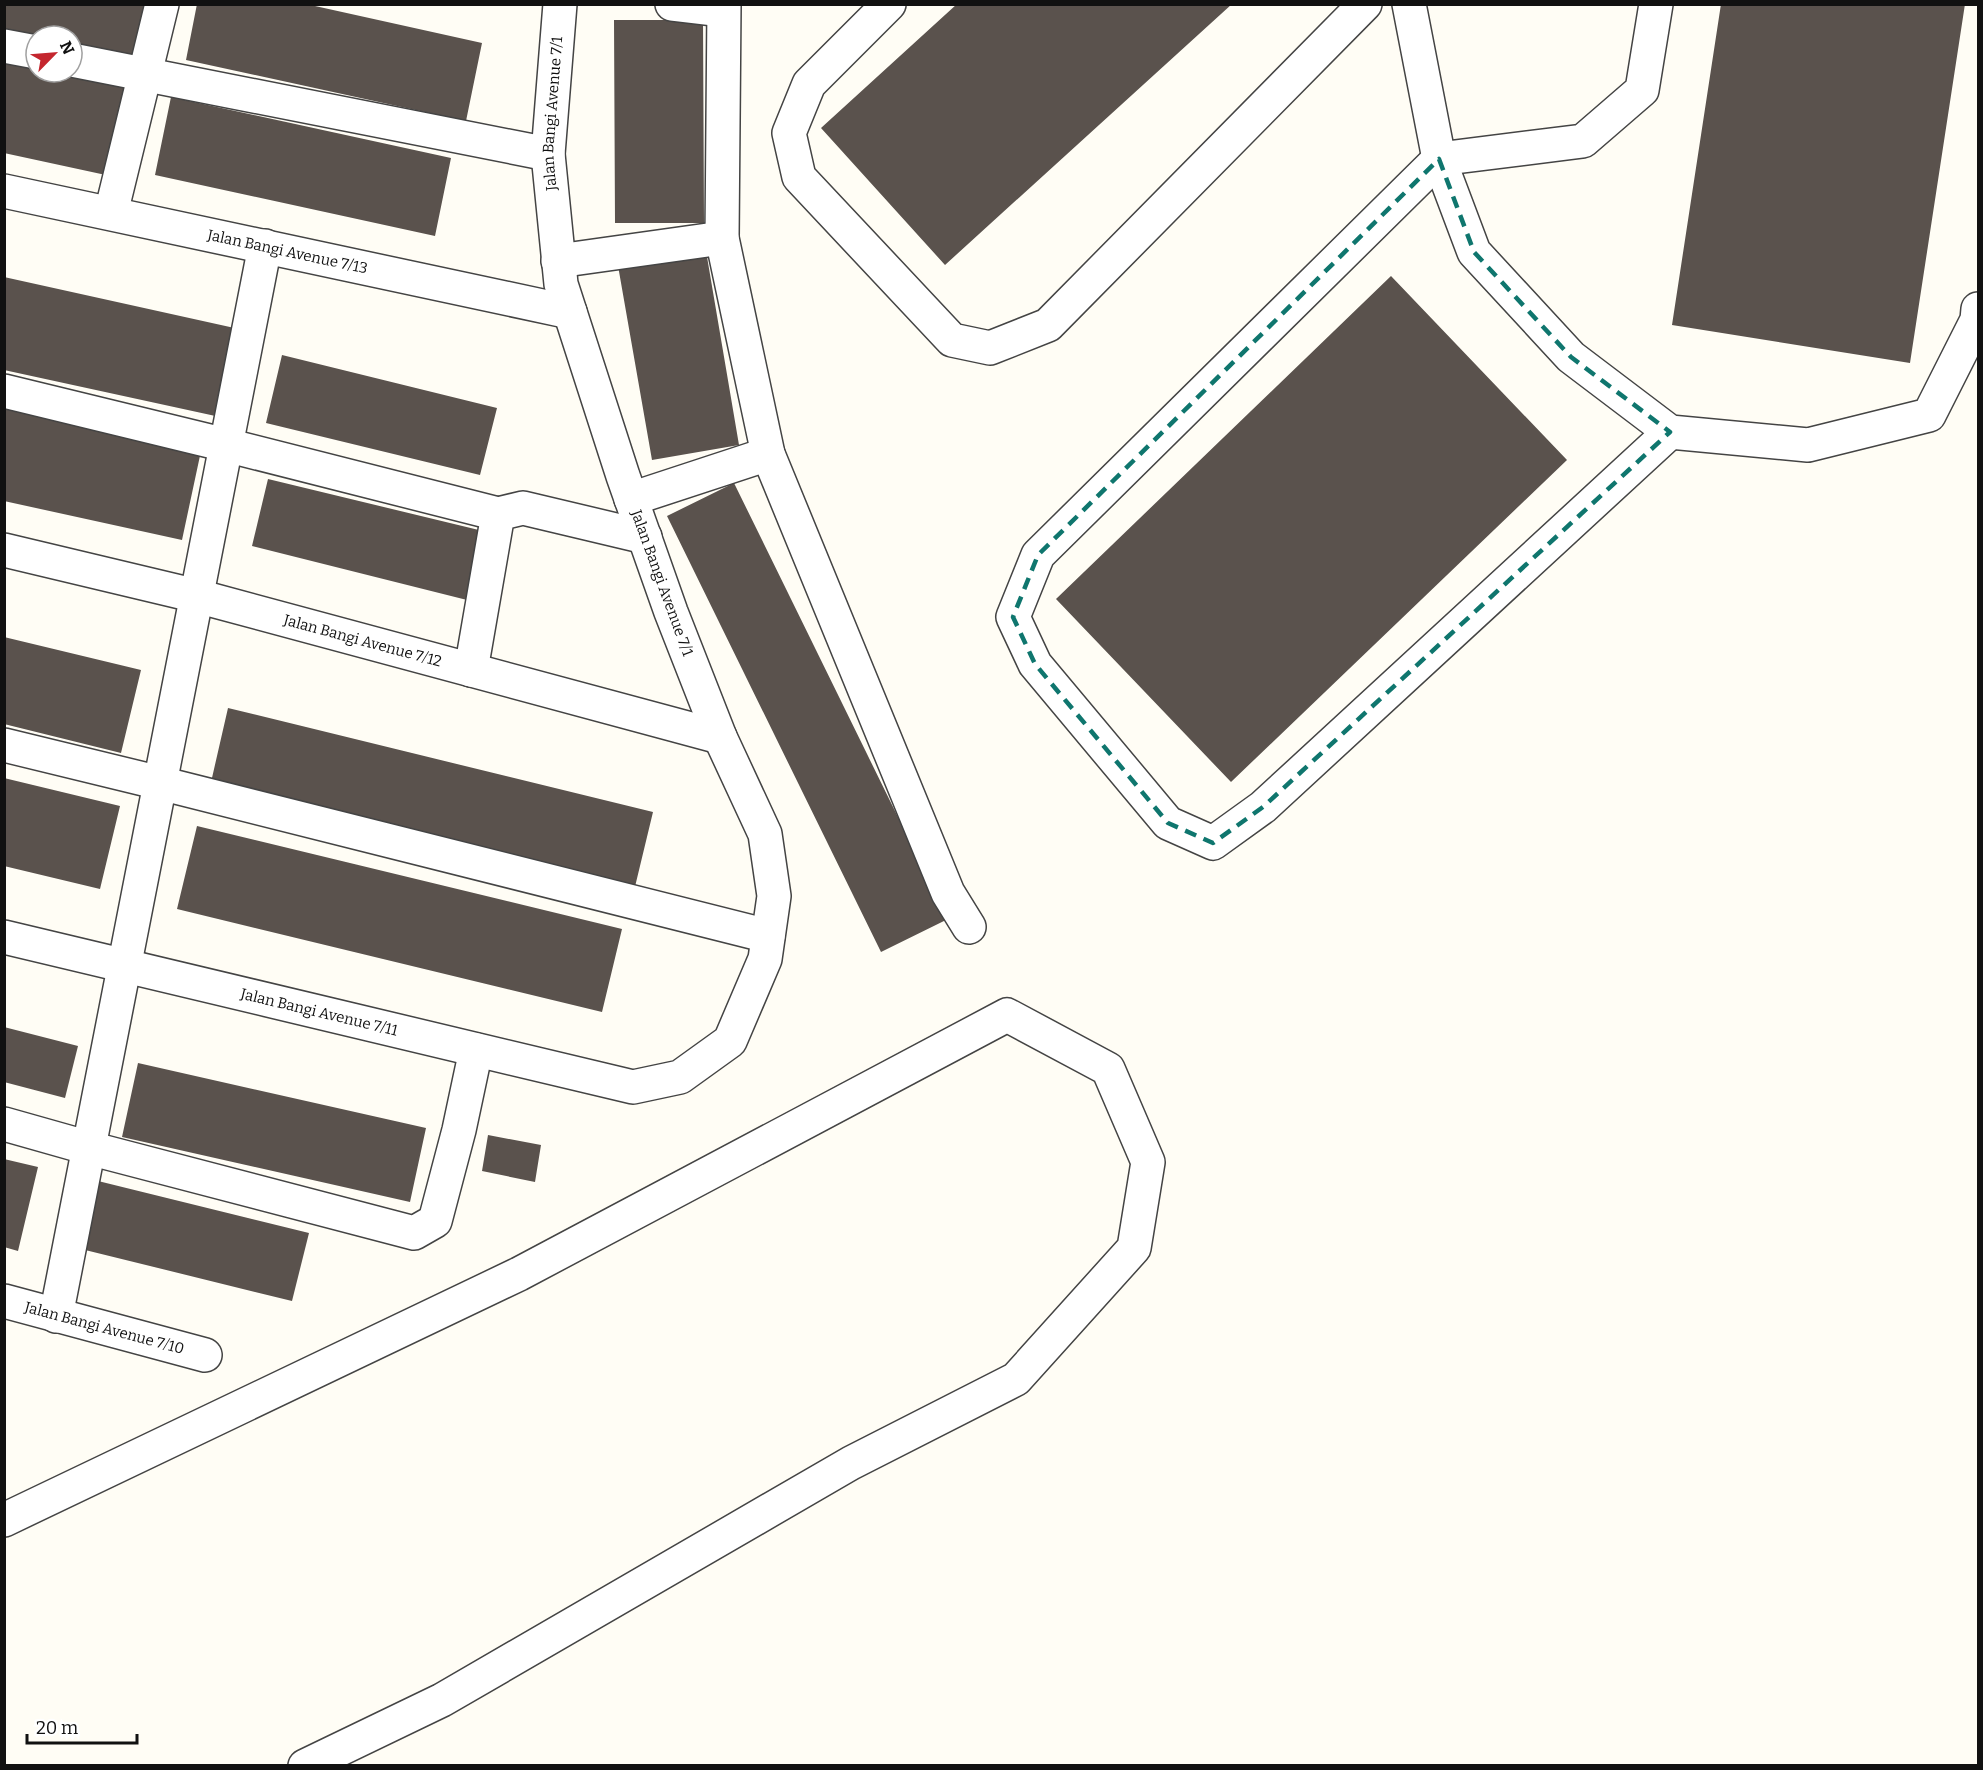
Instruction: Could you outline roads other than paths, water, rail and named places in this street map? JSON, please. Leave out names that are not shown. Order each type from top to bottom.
[{"type":"street","points":[[111,213],[162,4]]},
{"type":"street","name":"Jalan Bangi Avenue 7/1","points":[[560,4],[548,153],[561,284],[631,499],[671,612],[720,737],[765,834],[774,896],[765,959],[730,1041],[680,1077],[633,1087]]},
{"type":"street","points":[[672,4],[724,7],[722,238],[768,454],[948,893],[969,927]]},
{"type":"street","points":[[889,4],[808,84],[789,133],[799,177],[952,339],[990,348],[1048,325],[1365,4]]},
{"type":"street","points":[[1409,4],[1439,159],[1474,252],[1571,357],[1670,432],[1808,445],[1929,416],[1977,320],[1978,309]]},
{"type":"street","points":[[1656,4],[1642,90],[1583,141],[1439,159],[1038,555],[1013,617],[1035,664],[1168,823],[1213,843],[1263,807],[1670,432]]},
{"type":"street","points":[[4,46],[24,50]]},
{"type":"street","points":[[84,62],[548,153]]},
{"type":"street","name":"Jalan Bangi Avenue 7/13","points":[[4,191],[570,312]]},
{"type":"street","points":[[558,261],[722,238]]},
{"type":"street","points":[[56,1316],[265,246]]},
{"type":"street","points":[[4,391],[226,444],[498,514],[523,508],[645,537]]},
{"type":"street","points":[[631,499],[768,454]]},
{"type":"street","points":[[471,670],[498,514]]},
{"type":"street","name":"Jalan Bangi Avenue 7/12","points":[[4,550],[196,596],[720,737]]},
{"type":"street","points":[[4,746],[768,936]]},
{"type":"street","name":"Jalan Bangi Avenue 7/11","points":[[4,937],[633,1087]]},
{"type":"street","points":[[4,1520],[519,1274],[1007,1015],[1108,1069],[1148,1162],[1134,1248],[1016,1379],[851,1463],[442,1700],[305,1766]]},
{"type":"street","points":[[4,1124],[414,1233],[435,1221],[459,1130],[476,1050]]},
{"type":"street","name":"Jalan Bangi Avenue 7/10","points":[[4,1301],[205,1354]]}]
